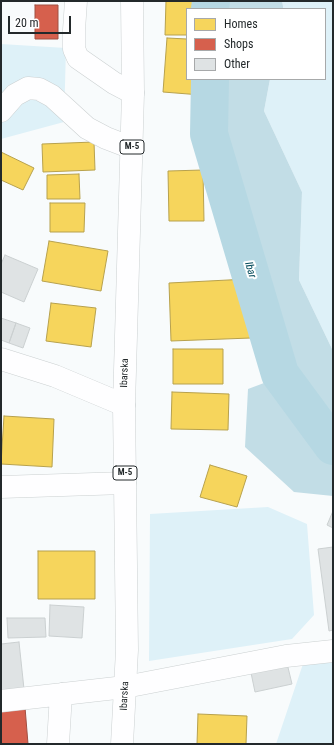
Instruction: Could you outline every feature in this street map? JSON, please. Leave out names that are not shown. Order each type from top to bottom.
[{"type":"main road","points":[[76,1],[74,49],[78,58],[114,83],[133,93]]},
{"type":"main road","name":"Ibarska","points":[[122,744],[127,650],[124,405],[132,148],[132,1]]},
{"type":"main road","points":[[1,111],[15,95],[28,88],[39,89],[52,96],[87,128],[106,138],[132,148]]},
{"type":"main road","points":[[1,359],[55,376],[124,405]]},
{"type":"main road","points":[[1,487],[124,483]]},
{"type":"main road","points":[[1,701],[125,687],[286,656],[333,651]]},
{"type":"main road","points":[[58,744],[61,694]]},
{"type":"shaded area","points":[[223,1],[282,1],[283,6],[283,8],[222,8]]},
{"type":"shaded area","points":[[282,1],[333,1],[333,351],[299,280],[302,192],[264,111],[270,80],[326,80],[326,8],[283,8]]},
{"type":"shaded area","points":[[1,44],[66,48],[64,122],[1,139]]},
{"type":"shaded area","points":[[220,80],[270,80],[264,111],[302,192],[299,280],[333,351],[333,429],[287,369],[218,135]]},
{"type":"shaded area","points":[[272,380],[333,464],[333,496],[294,492],[245,447],[248,389]]},
{"type":"shaded area","points":[[268,507],[307,524],[314,615],[292,639],[149,661],[150,514]]},
{"type":"shaded area","points":[[306,655],[333,656],[333,744],[276,744]]},
{"type":"building: Homes","points":[[166,1],[195,1],[194,8],[186,8],[186,35],[165,35]]},
{"type":"building: Homes","points":[[167,38],[186,39],[186,80],[202,80],[201,95],[163,92]]},
{"type":"building: Homes","points":[[94,142],[95,170],[43,172],[42,144]]},
{"type":"building: Homes","points":[[1,152],[34,168],[23,190],[1,180]]},
{"type":"building: Homes","points":[[203,170],[204,221],[169,221],[168,171]]},
{"type":"building: Homes","points":[[79,174],[80,199],[47,199],[47,175]]},
{"type":"building: Homes","points":[[50,203],[85,203],[84,232],[50,232]]},
{"type":"building: Homes","points":[[49,241],[108,251],[101,291],[42,281]]},
{"type":"building: Homes","points":[[248,279],[251,338],[171,341],[169,283]]},
{"type":"building: Homes","points":[[51,303],[96,308],[91,347],[46,341]]},
{"type":"building: Homes","points":[[173,349],[223,349],[223,384],[173,384]]},
{"type":"building: Homes","points":[[172,392],[229,394],[228,430],[171,429]]},
{"type":"building: Homes","points":[[4,416],[54,419],[52,467],[1,464]]},
{"type":"building: Homes","points":[[210,465],[247,476],[237,507],[200,497]]},
{"type":"building: Homes","points":[[38,551],[95,551],[95,599],[38,599]]},
{"type":"building: Homes","points":[[198,714],[247,716],[246,744],[197,744]]},
{"type":"building: Shops","points":[[35,5],[58,5],[58,39],[35,39]]},
{"type":"building: Shops","points":[[25,707],[28,744],[1,744],[1,709]]},
{"type":"building: Other","points":[[5,255],[38,269],[24,302],[1,292],[1,264]]},
{"type":"building: Other","points":[[1,318],[16,323],[9,343],[1,340]]},
{"type":"building: Other","points":[[16,323],[30,328],[23,348],[9,343]]},
{"type":"building: Other","points":[[333,511],[333,528],[327,525]]},
{"type":"building: Other","points":[[333,547],[333,630],[329,631],[318,549]]},
{"type":"building: Other","points":[[50,605],[84,607],[82,638],[49,636]]},
{"type":"building: Other","points":[[7,618],[45,618],[46,637],[8,638]]},
{"type":"building: Other","points":[[19,642],[24,689],[1,692],[1,644]]},
{"type":"building: Other","points":[[286,659],[292,684],[255,692],[250,668]]},
{"type":"waterway","name":"Ibar","points":[[210,8],[211,1]]},
{"type":"waterway","name":"Ibar","points":[[210,80],[209,134],[280,374],[333,446]]}]
